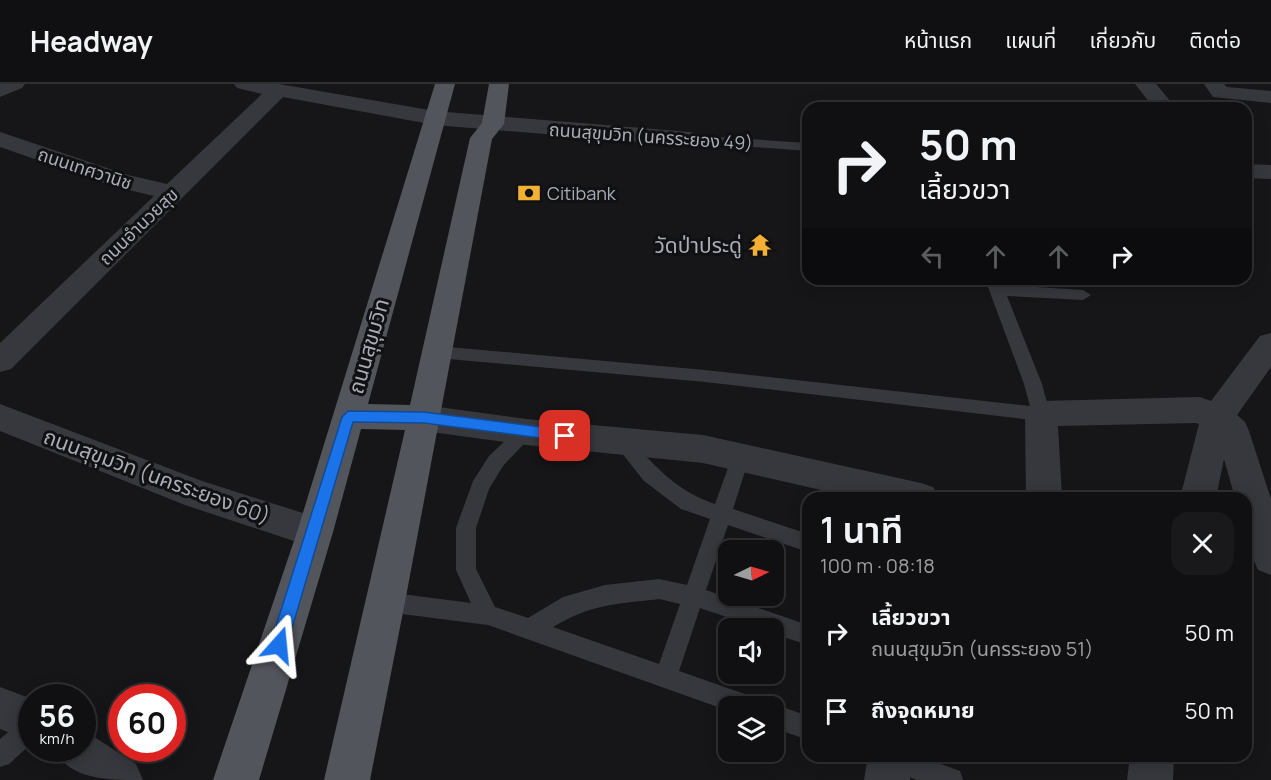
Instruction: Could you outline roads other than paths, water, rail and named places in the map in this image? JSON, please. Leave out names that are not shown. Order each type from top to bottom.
[{"type":"main road","name":"ถนนสุขุมวิท","points":[[236,780],[315,532],[445,84]]},
{"type":"main road","points":[[347,780],[386,602],[481,138],[493,124],[499,84]]},
{"type":"main road","points":[[348,417],[424,418]]},
{"type":"street","points":[[0,92],[15,84]]},
{"type":"street","name":"ถนนสุขุมวิท (นครระยอง 49)","points":[[244,84],[435,118],[690,140]]},
{"type":"street","points":[[1145,84],[1160,102]]},
{"type":"street","points":[[1217,89],[1271,97]]},
{"type":"street","name":"ถนนอำนวยสุข","points":[[0,361],[277,91]]},
{"type":"street","name":"ถนนเทศวานิช","points":[[0,140],[121,181],[172,193]]},
{"type":"street","points":[[1252,171],[1271,172]]},
{"type":"street","points":[[1199,492],[1217,418],[1271,344]]},
{"type":"street","points":[[1044,492],[1041,414],[1200,410],[1217,418],[1233,431],[1249,492]]},
{"type":"street","name":"ถนนสุขุมวิท (นครระยอง 60)","points":[[0,417],[196,494],[315,532]]},
{"type":"street","points":[[424,418],[526,432],[703,449],[893,492]]},
{"type":"street","points":[[1252,502],[1265,550]]},
{"type":"street","points":[[0,708],[18,715]]},
{"type":"street","points":[[95,762],[120,780]]},
{"type":"street","points":[[1150,780],[1152,762]]},
{"type":"lane","name":"ถนนสุขุมวิท (นครระยอง 49)","points":[[690,140],[802,147]]},
{"type":"lane","points":[[437,352],[705,376],[1041,414],[1033,384],[995,285],[1083,295]]},
{"type":"lane","points":[[488,615],[466,570],[466,528],[480,487],[496,461],[526,432]]},
{"type":"lane","points":[[623,442],[651,475],[688,503],[802,541]]},
{"type":"lane","points":[[666,677],[740,459]]},
{"type":"lane","points":[[530,629],[571,604],[605,595],[659,589],[700,598],[802,632]]},
{"type":"lane","points":[[386,602],[488,615],[720,696]]},
{"type":"lane","points":[[784,720],[802,726]]},
{"type":"lane","points":[[0,755],[18,739]]},
{"type":"lane","points":[[887,765],[951,780]]},
{"type":"place","name":"Citibank","points":[[529,193]]},
{"type":"place","name":"วัดป่าประดู่","points":[[760,245]]}]
